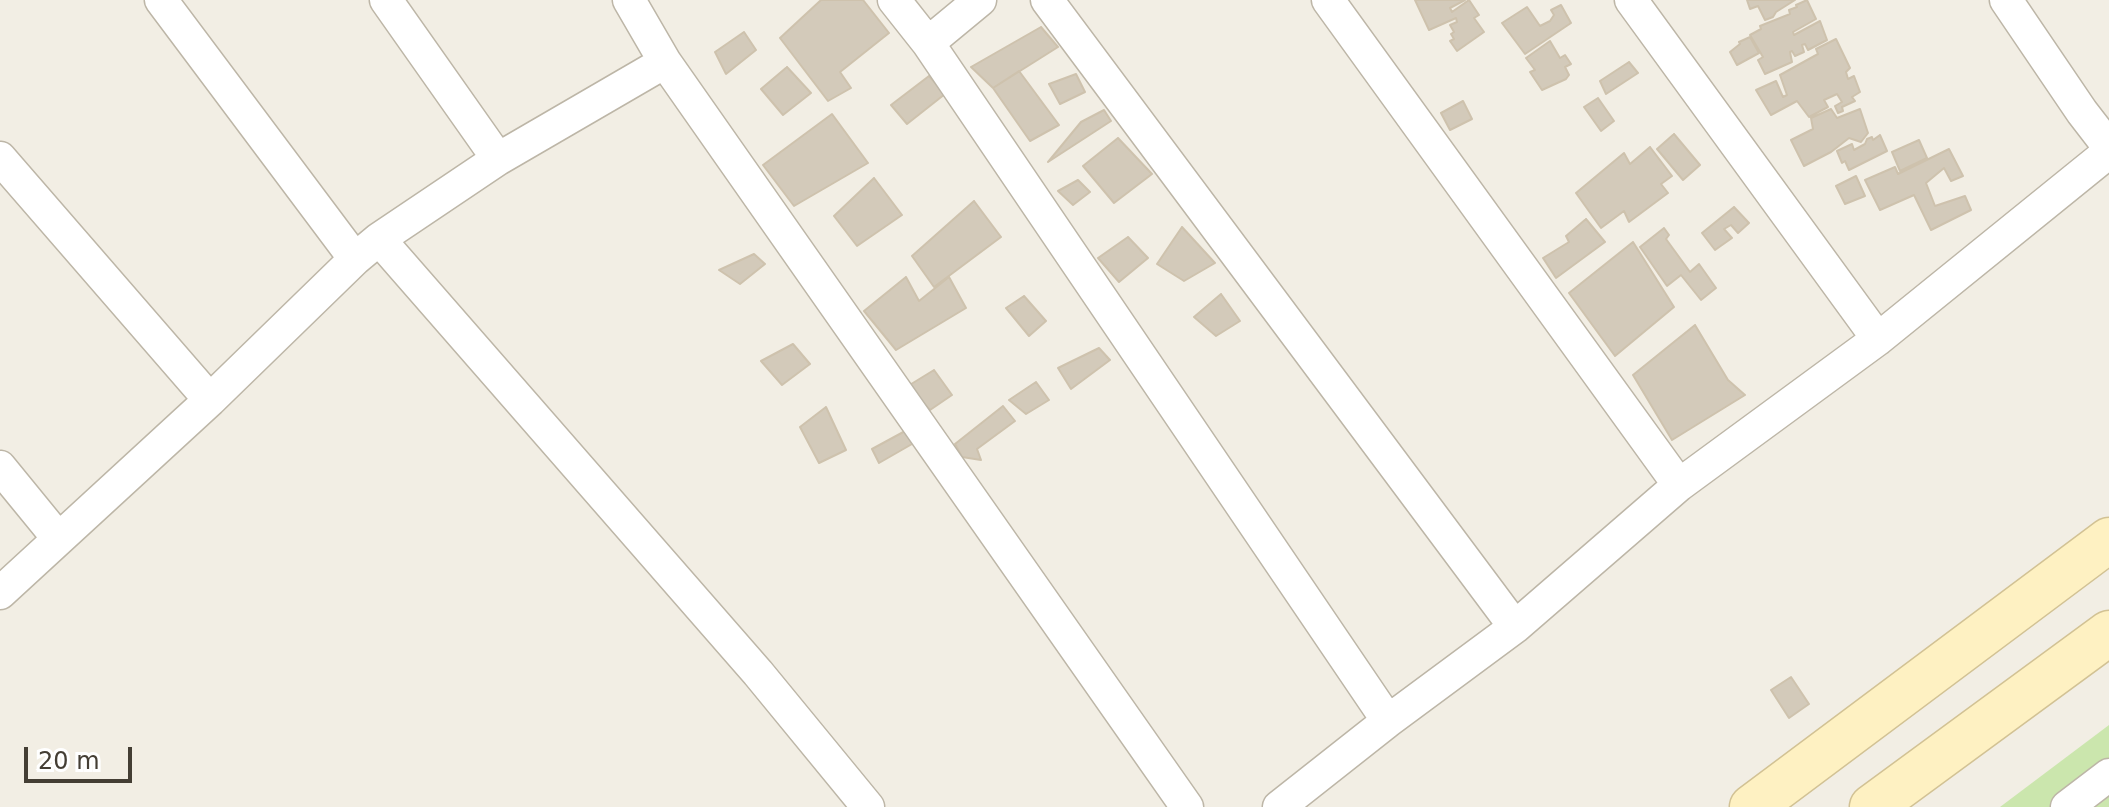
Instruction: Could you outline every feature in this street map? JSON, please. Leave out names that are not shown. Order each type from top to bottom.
[{"type":"main road","points":[[1752,807],[2109,540]]},
{"type":"main road","points":[[1872,807],[2109,633]]},
{"type":"street","points":[[161,0],[367,249],[758,673],[868,807]]},
{"type":"street","points":[[386,0],[498,159]]},
{"type":"street","points":[[629,0],[665,62],[1187,807]]},
{"type":"street","points":[[894,0],[928,43],[1388,721]]},
{"type":"street","points":[[928,43],[980,0]]},
{"type":"street","points":[[1047,0],[1515,627]]},
{"type":"street","points":[[1328,0],[1679,485]]},
{"type":"street","points":[[1631,0],[1878,339]]},
{"type":"street","points":[[1279,807],[1515,627],[1679,485],[1878,339],[2109,150],[2006,0]]},
{"type":"street","points":[[0,593],[210,400],[367,249],[498,159],[665,62]]},
{"type":"street","points":[[0,158],[210,400]]},
{"type":"street","points":[[0,467],[58,538]]},
{"type":"street","points":[[2067,807],[2109,775]]},
{"type":"green space","points":[[2109,725],[2109,807],[2000,807]]},
{"type":"building","points":[[821,0],[863,0],[889,33],[840,72],[851,88],[828,101],[780,38]]},
{"type":"building","points":[[1415,0],[1465,0],[1450,8],[1452,12],[1469,0],[1479,15],[1474,18],[1484,32],[1457,51],[1450,41],[1454,39],[1451,34],[1454,32],[1450,25],[1457,22],[1456,18],[1429,30]]},
{"type":"building","points":[[1747,0],[1795,0],[1765,20],[1758,6],[1750,9]]},
{"type":"building","points":[[1807,0],[1816,19],[1793,32],[1794,35],[1820,21],[1827,40],[1808,50],[1805,44],[1802,45],[1804,52],[1795,56],[1790,52],[1792,62],[1765,74],[1758,60],[1763,57],[1750,35],[1761,29],[1760,26],[1790,14],[1789,10]]},
{"type":"building","points":[[1561,5],[1571,23],[1525,54],[1502,23],[1527,7],[1540,26],[1550,21],[1554,15],[1551,10]]},
{"type":"building","points":[[1041,27],[1058,47],[993,88],[971,67]]},
{"type":"building","points":[[744,32],[756,50],[726,74],[715,52]]},
{"type":"building","points":[[1750,37],[1759,53],[1737,65],[1730,52],[1739,42]]},
{"type":"building","points":[[1836,39],[1850,68],[1846,72],[1848,79],[1854,76],[1860,92],[1852,97],[1855,101],[1842,107],[1843,111],[1838,113],[1835,106],[1842,102],[1837,94],[1824,100],[1828,107],[1809,117],[1797,101],[1771,115],[1756,90],[1776,81],[1783,97],[1787,95],[1780,75],[1818,54],[1816,49]]},
{"type":"building","points":[[1550,41],[1560,58],[1565,55],[1571,64],[1565,67],[1569,75],[1566,79],[1542,90],[1530,72],[1535,70],[1526,58]]},
{"type":"building","points":[[1629,62],[1638,73],[1606,94],[1600,81]]},
{"type":"building","points":[[787,67],[811,93],[783,115],[761,89]]},
{"type":"building","points":[[1019,71],[1059,125],[1030,141],[993,88]]},
{"type":"building","points":[[1076,74],[1085,92],[1060,104],[1049,84]]},
{"type":"building","points":[[929,76],[945,94],[907,124],[891,105]]},
{"type":"building","points":[[1598,98],[1614,121],[1601,131],[1584,107]]},
{"type":"building","points":[[1463,101],[1472,119],[1450,130],[1441,113]]},
{"type":"building","points":[[1831,109],[1837,118],[1860,109],[1868,133],[1861,142],[1849,138],[1804,166],[1791,140],[1813,129],[1811,118]]},
{"type":"building","points":[[1104,110],[1111,121],[1048,162],[1081,122]]},
{"type":"building","points":[[832,114],[868,163],[794,206],[763,165]]},
{"type":"building","points":[[1674,134],[1700,165],[1683,180],[1657,149]]},
{"type":"building","points":[[1880,135],[1887,151],[1849,170],[1845,161],[1842,163],[1837,151],[1852,144],[1854,150],[1865,144],[1867,139],[1872,137],[1873,140]]},
{"type":"building","points":[[1118,138],[1152,174],[1114,203],[1083,166]]},
{"type":"building","points":[[1919,140],[1927,158],[1900,171],[1892,152]]},
{"type":"building","points":[[1650,147],[1672,176],[1661,184],[1668,193],[1629,222],[1624,211],[1601,228],[1576,193],[1624,153],[1630,164]]},
{"type":"building","points":[[1949,149],[1963,176],[1951,181],[1944,168],[1926,183],[1935,206],[1965,196],[1971,210],[1931,230],[1914,195],[1880,210],[1865,180],[1895,167],[1898,174]]},
{"type":"building","points":[[1856,176],[1865,196],[1845,204],[1836,186]]},
{"type":"building","points":[[874,178],[902,215],[857,246],[834,216]]},
{"type":"building","points":[[1078,180],[1090,192],[1073,205],[1058,191]]},
{"type":"building","points":[[974,201],[1001,237],[934,287],[912,256]]},
{"type":"building","points":[[1734,207],[1749,223],[1738,233],[1731,225],[1724,229],[1732,238],[1715,250],[1702,233]]},
{"type":"building","points":[[1586,219],[1605,242],[1556,278],[1543,258],[1569,242],[1566,236]]},
{"type":"building","points":[[1182,227],[1215,263],[1184,281],[1157,264]]},
{"type":"building","points":[[1664,228],[1669,235],[1666,239],[1690,272],[1699,264],[1716,288],[1701,300],[1681,275],[1667,286],[1640,247]]},
{"type":"building","points":[[1128,237],[1148,258],[1119,282],[1098,258]]},
{"type":"building","points":[[1633,242],[1674,307],[1615,356],[1569,293]]},
{"type":"building","points":[[754,254],[765,264],[740,284],[719,270]]},
{"type":"building","points":[[906,277],[919,301],[949,277],[966,308],[896,350],[864,311]]},
{"type":"building","points":[[1221,294],[1240,321],[1216,336],[1194,317]]},
{"type":"building","points":[[1024,296],[1046,321],[1029,336],[1006,308]]},
{"type":"building","points":[[1695,325],[1728,380],[1745,395],[1672,440],[1633,375]]},
{"type":"building","points":[[793,344],[810,364],[782,385],[761,361]]},
{"type":"building","points":[[1099,348],[1110,360],[1071,389],[1058,368]]},
{"type":"building","points":[[934,370],[952,395],[930,410],[908,386]]},
{"type":"building","points":[[1036,382],[1049,400],[1026,414],[1009,400]]},
{"type":"building","points":[[1003,406],[1015,421],[977,449],[981,460],[962,457],[955,444]]},
{"type":"building","points":[[826,407],[846,450],[819,463],[800,427]]},
{"type":"building","points":[[907,430],[919,440],[879,463],[872,449]]},
{"type":"building","points":[[1791,677],[1809,704],[1789,718],[1771,690]]}]
